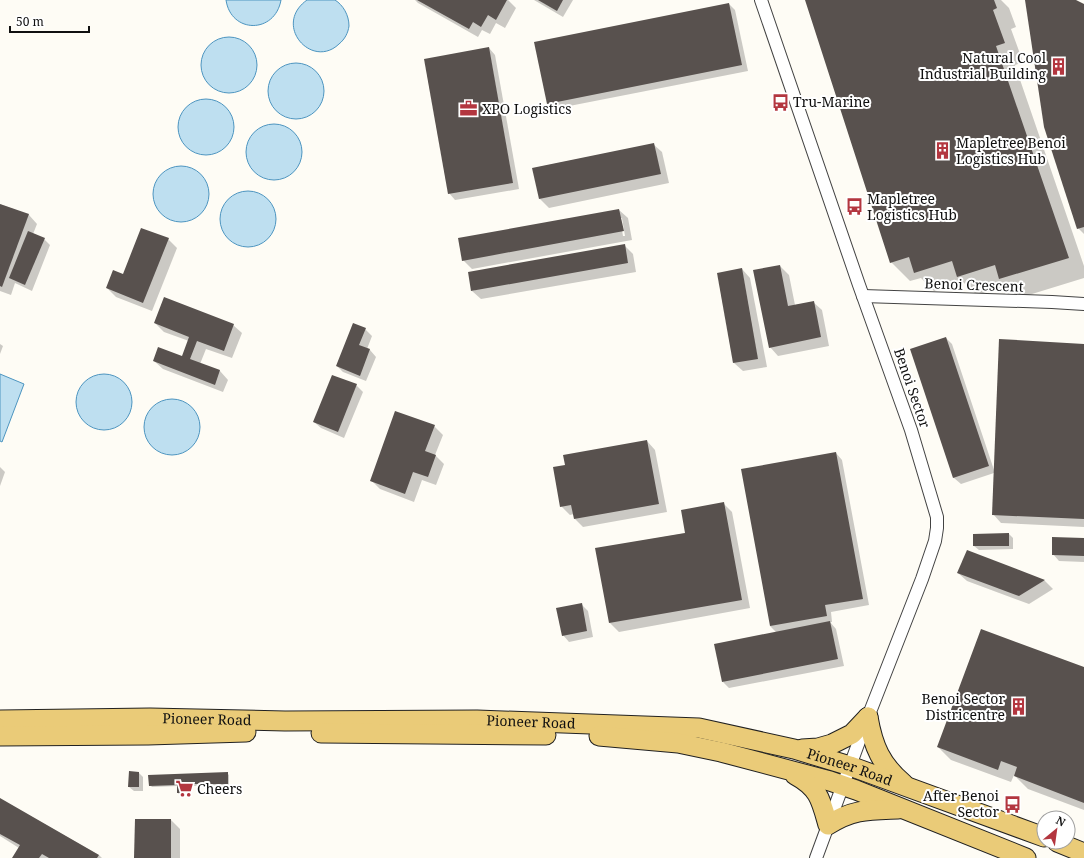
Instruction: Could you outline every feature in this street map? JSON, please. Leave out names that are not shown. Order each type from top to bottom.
[{"type":"main road","points":[[794,749],[818,748],[832,744],[852,734],[868,717]]},
{"type":"main road","points":[[868,717],[875,748],[884,764],[892,774],[910,789]]},
{"type":"main road","name":"Pioneer Road","points":[[0,720],[150,718],[285,721],[477,720],[699,728],[794,749],[850,766],[1036,834]]},
{"type":"main road","name":"Pioneer Road","points":[[0,736],[148,735],[232,732],[582,735],[678,743],[721,752],[843,785],[1026,858]]},
{"type":"main road","points":[[777,767],[807,782],[816,791],[828,825],[848,814],[860,811],[903,809]]},
{"type":"street","name":"Benoi Sector","points":[[761,0],[911,430],[934,504],[937,528],[935,540],[922,579],[868,717],[816,858]]},
{"type":"street","name":"Benoi Crescent","points":[[863,296],[1084,304]]},
{"type":"water","points":[[226,0],[281,0],[277,11],[271,19],[262,24],[253,26],[244,24],[236,19],[230,11]]},
{"type":"water","points":[[307,0],[335,0],[347,14],[349,26],[346,36],[339,44],[328,51],[318,52],[308,48],[300,41],[295,32],[293,21],[297,10]]},
{"type":"water","points":[[229,37],[240,39],[249,45],[255,54],[257,65],[255,76],[249,85],[240,91],[229,93],[218,91],[209,85],[203,76],[201,65],[203,54],[209,45],[218,39]]},
{"type":"water","points":[[296,63],[307,65],[316,71],[322,80],[324,91],[322,102],[316,111],[307,117],[296,119],[285,117],[276,111],[270,102],[268,91],[270,80],[276,71],[285,65]]},
{"type":"water","points":[[206,99],[217,101],[226,107],[232,116],[234,127],[232,138],[226,147],[217,153],[206,155],[195,153],[186,147],[180,138],[178,127],[180,116],[186,107],[195,101]]},
{"type":"water","points":[[274,124],[285,126],[294,132],[300,141],[302,152],[300,163],[294,172],[285,178],[274,180],[263,178],[254,172],[248,163],[246,152],[248,141],[254,132],[263,126]]},
{"type":"water","points":[[181,166],[192,168],[201,174],[207,183],[209,194],[207,205],[201,214],[192,220],[181,222],[170,220],[161,214],[155,205],[153,194],[155,183],[161,174],[170,168]]},
{"type":"water","points":[[248,191],[259,193],[268,199],[274,208],[276,219],[274,230],[268,239],[259,245],[248,247],[237,245],[228,239],[222,230],[220,219],[222,208],[228,199],[237,193]]},
{"type":"water","points":[[0,374],[24,384],[2,442],[0,441]]},
{"type":"water","points":[[104,374],[115,376],[124,382],[130,391],[132,402],[130,413],[124,422],[115,428],[104,430],[93,428],[84,422],[78,413],[76,402],[78,391],[84,382],[93,376]]},
{"type":"water","points":[[172,399],[183,401],[192,407],[198,416],[200,427],[198,438],[192,447],[183,453],[172,455],[161,453],[152,447],[146,438],[144,427],[146,416],[152,407],[161,401]]},
{"type":"building","points":[[417,0],[507,0],[496,20],[488,15],[481,27],[473,22],[469,29]]},
{"type":"building","points":[[538,0],[563,0],[557,11]]},
{"type":"building","name":"Mapletree Benoi Logistics Hub","points":[[805,0],[994,0],[997,8],[993,10],[1005,43],[996,46],[1069,258],[999,279],[995,265],[957,277],[952,261],[914,273],[909,257],[890,263]]},
{"type":"building","name":"Natural Cool Industrial Building","points":[[1025,0],[1076,0],[1084,4],[1084,227],[1077,229],[1044,127]]},
{"type":"building","points":[[729,3],[742,65],[547,104],[534,42]]},
{"type":"building","points":[[489,47],[513,183],[448,194],[424,59]]},
{"type":"building","points":[[654,143],[661,174],[539,199],[532,168]]},
{"type":"building","points":[[0,204],[29,214],[2,287],[0,286]]},
{"type":"building","points":[[619,209],[624,231],[462,261],[458,238]]},
{"type":"building","points":[[141,228],[169,238],[143,303],[106,288],[113,270],[123,274]]},
{"type":"building","points":[[28,231],[45,238],[25,285],[9,278]]},
{"type":"building","points":[[625,244],[628,263],[471,291],[468,272]]},
{"type":"building","points":[[780,265],[788,306],[814,301],[821,337],[769,348],[753,270]]},
{"type":"building","points":[[742,268],[758,359],[733,363],[717,273]]},
{"type":"building","points":[[164,297],[234,324],[224,351],[197,341],[190,359],[220,370],[215,385],[153,361],[158,347],[182,356],[189,337],[154,323]]},
{"type":"building","points":[[353,323],[366,328],[359,345],[370,349],[360,376],[336,366]]},
{"type":"building","points":[[946,337],[989,466],[953,478],[910,349]]},
{"type":"building","points":[[999,339],[1084,344],[1084,519],[992,515]]},
{"type":"building","points":[[332,375],[357,384],[338,432],[313,422]]},
{"type":"building","points":[[395,411],[435,425],[425,451],[436,455],[428,477],[413,472],[405,494],[370,481]]},
{"type":"building","points":[[647,440],[659,504],[574,519],[571,505],[560,507],[553,467],[565,465],[563,455]]},
{"type":"building","points":[[836,452],[863,599],[825,605],[827,616],[770,626],[741,469]]},
{"type":"building","points":[[724,502],[742,600],[609,623],[595,548],[685,533],[681,510]]},
{"type":"building","points":[[1009,533],[1009,546],[973,546],[973,534]]},
{"type":"building","points":[[1052,537],[1084,538],[1084,556],[1052,555]]},
{"type":"building","points":[[967,550],[1045,580],[1019,596],[957,573]]},
{"type":"building","points":[[582,603],[587,631],[562,636],[556,608]]},
{"type":"building","points":[[830,621],[838,659],[722,682],[714,644]]},
{"type":"building","name":"Benoi Sector Districentre","points":[[981,629],[1084,667],[1084,803],[1014,776],[1017,767],[1001,761],[998,770],[937,747]]},
{"type":"building","points":[[129,771],[139,772],[139,787],[128,787]]},
{"type":"building","points":[[228,772],[228,784],[190,784],[190,793],[177,793],[177,785],[149,786],[148,775]]},
{"type":"building","points":[[0,798],[99,855],[97,858],[49,858],[42,854],[39,858],[12,858],[20,845],[0,834]]},
{"type":"building","points":[[135,819],[171,819],[171,858],[134,858]]},
{"type":"place","name":"Natural Cool Industrial Building","points":[[1059,66]]},
{"type":"place","name":"Tru-Marine","points":[[780,102]]},
{"type":"place","name":"XPO Logistics","points":[[469,109]]},
{"type":"place","name":"Mapletree Benoi Logistics Hub","points":[[943,151]]},
{"type":"place","name":"Mapletree Logistics Hub","points":[[854,207]]},
{"type":"place","name":"Benoi Sector Districentre","points":[[1018,707]]},
{"type":"place","name":"Cheers","points":[[184,789]]},
{"type":"place","name":"After Benoi Sector","points":[[1012,804]]}]
